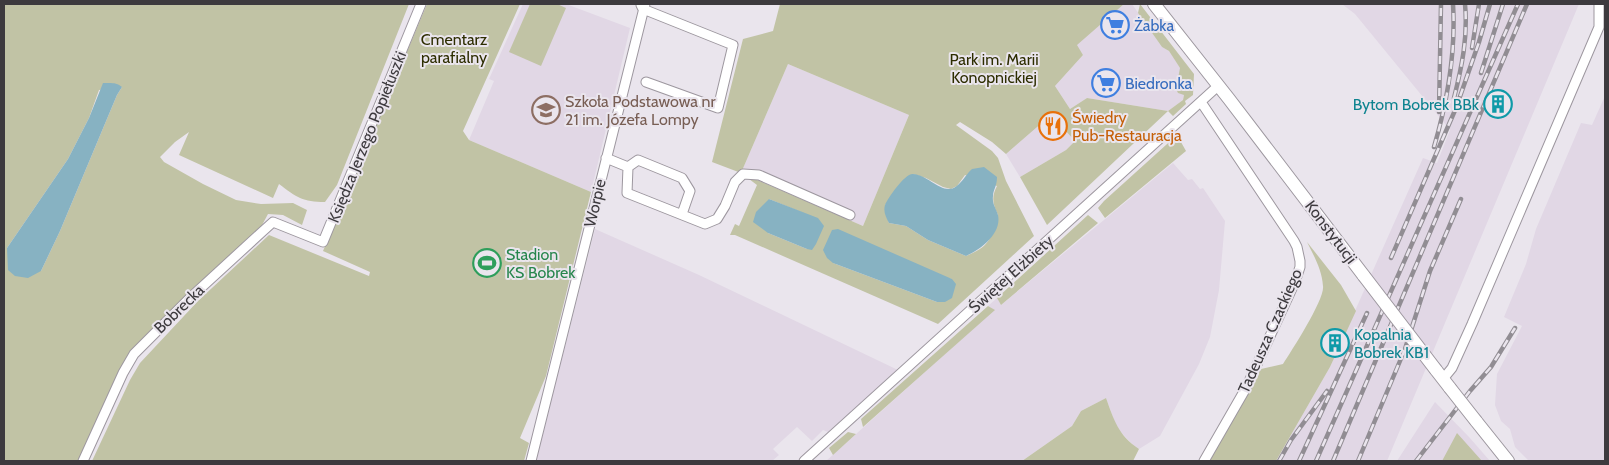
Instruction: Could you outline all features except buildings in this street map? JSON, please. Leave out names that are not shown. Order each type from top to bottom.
[{"type":"street","name":"Księdza Jerzego Popiełuszki","points":[[323,242],[421,4]]},
{"type":"street","name":"Konstytucji","points":[[1154,4],[1508,461]]},
{"type":"street","points":[[1443,379],[1452,368],[1472,324],[1599,27],[1599,4]]},
{"type":"street","points":[[643,6],[733,45],[718,108],[646,82]]},
{"type":"street","name":"Worpie","points":[[531,461],[643,6]]},
{"type":"street","name":"Świętej Elżbiety","points":[[804,461],[1218,86]]},
{"type":"street","name":"Tadeusza Czackiego","points":[[1201,102],[1208,116],[1290,234],[1297,247],[1300,267],[1250,380],[1204,461]]},
{"type":"street","points":[[606,158],[628,167]]},
{"type":"street","points":[[628,167],[638,160],[682,178],[690,191],[682,214]]},
{"type":"street","points":[[628,167],[627,193],[705,224],[717,219],[725,206],[735,182],[743,174],[759,175],[850,215]]},
{"type":"street","name":"Bobrecka","points":[[83,461],[123,372],[134,354],[191,297],[263,231],[273,222],[323,242]]},
{"type":"shaded area","name":"Szkoła Podstawowa nr 21 im. Józefa Lompy","points":[[523,4],[566,4],[630,28],[591,192],[469,140],[494,81],[489,79]]},
{"type":"shaded area","points":[[1124,4],[1132,4],[1162,47],[1169,51],[1181,69],[1183,100],[1168,111],[1087,98],[1070,109],[1055,86],[1083,55],[1076,45]]},
{"type":"shaded area","points":[[1342,4],[1579,4],[1387,461],[1276,461],[1330,367],[1423,158],[1437,163],[1450,130],[1355,14]]},
{"type":"shaded area","points":[[788,64],[909,115],[863,226],[741,173]]},
{"type":"shaded area","points":[[1605,96],[1605,461],[1529,461],[1515,447],[1510,429],[1501,421],[1495,405],[1497,374],[1522,326],[1504,317],[1526,264],[1536,229],[1581,123],[1592,125]]},
{"type":"shaded area","points":[[1051,115],[1075,141],[1066,150],[1020,177],[1006,154]]},
{"type":"shaded area","points":[[1173,163],[1188,180],[1192,179],[1200,189],[1203,188],[1225,221],[1219,290],[1210,337],[1199,364],[1160,436],[1139,449],[1117,428],[1106,398],[1081,411],[1072,426],[1022,461],[826,461],[994,310],[988,306],[997,298],[1001,305]]},
{"type":"shaded area","points":[[595,229],[699,275],[898,370],[828,432],[823,430],[812,441],[797,427],[773,449],[779,455],[772,461],[536,461]]},
{"type":"shaded area","points":[[1435,402],[1469,437],[1490,461],[1397,461]]},
{"type":"green space","points":[[4,4],[409,4],[337,185],[325,202],[300,198],[279,184],[273,198],[179,155],[189,132],[175,142],[160,157],[164,162],[236,200],[261,204],[293,203],[307,210],[302,225],[283,215],[268,214],[261,227],[191,292],[128,358],[81,461],[4,461]],"holes":[[[122,87],[60,231],[41,271],[7,248],[68,159],[89,118],[99,90]]]},
{"type":"green space","name":"Cmentarz parafialny","points":[[427,4],[520,4],[463,131],[469,140],[591,192],[546,376],[520,438],[529,443],[524,461],[92,461],[130,380],[140,363],[198,301],[269,235],[369,276],[370,272],[323,251]]},
{"type":"green space","points":[[530,4],[557,4],[566,8],[541,66],[509,52]]},
{"type":"green space","name":"Park im. Marii Konopnickiej","points":[[780,4],[1124,4],[1077,45],[1083,55],[1055,86],[1070,109],[1087,98],[1168,111],[1047,225],[1020,177],[1066,150],[1075,141],[1051,115],[1006,154],[992,142],[960,122],[956,125],[992,151],[998,158],[1006,181],[1034,236],[938,324],[735,235],[730,235],[735,224],[739,226],[757,185],[741,173],[712,162],[743,39],[773,31]],"holes":[[[788,64],[909,115],[863,226],[741,173]],[[913,174],[951,189],[957,186],[965,175],[997,186],[993,201],[998,215],[994,230],[985,245],[966,256],[928,240],[906,226],[889,223],[885,205]],[[769,199],[818,219],[812,249],[807,249],[768,233]],[[833,263],[952,279],[937,302]]]},
{"type":"green space","points":[[1140,4],[1194,74],[1193,95],[1185,101],[1186,104],[1173,116],[1168,111],[1183,100],[1184,95],[1178,93],[1176,89],[1180,68],[1169,51],[1162,47],[1138,13]]},
{"type":"green space","points":[[1177,135],[1186,151],[1105,218],[1098,208],[1104,201]]},
{"type":"green space","points":[[1088,215],[1098,223],[1001,305],[997,298]]},
{"type":"green space","points":[[1307,242],[1341,285],[1356,311],[1330,367],[1276,461],[1208,461],[1261,369],[1283,364],[1319,302],[1323,286],[1321,274]]},
{"type":"green space","points":[[988,306],[995,310],[863,427],[861,419]]},
{"type":"green space","points":[[1106,398],[1121,433],[1139,449],[1133,461],[1022,461],[1072,426],[1081,411]]},
{"type":"green space","points":[[848,432],[856,434],[833,455],[829,448]]},
{"type":"green space","points":[[1457,433],[1482,461],[1442,461]]},
{"type":"water","points":[[103,83],[116,84],[122,87],[60,231],[41,271],[28,278],[15,276],[8,270],[7,248],[68,159],[89,118]]},
{"type":"water","points":[[984,167],[997,177],[993,199],[998,222],[997,229],[989,240],[972,253],[966,256],[928,240],[906,226],[889,223],[884,208],[885,205],[906,177],[913,174],[918,175],[940,187],[949,189],[956,187],[972,169]]},
{"type":"water","points":[[769,199],[818,218],[824,226],[812,250],[768,233],[753,222],[756,212]]},
{"type":"water","points":[[838,229],[952,279],[956,284],[952,298],[945,302],[937,302],[833,263],[827,258],[823,250],[832,230]]},
{"type":"railway","points":[[1439,112],[1441,4]]},
{"type":"railway","points":[[1434,147],[1450,76],[1454,22],[1453,4]]},
{"type":"railway","points":[[1454,98],[1464,51],[1466,28],[1465,4]]},
{"type":"railway","points":[[1472,48],[1479,4]]},
{"type":"railway","points":[[1391,258],[1456,108],[1490,4]]},
{"type":"railway","points":[[1481,73],[1503,4]]},
{"type":"railway","points":[[1316,461],[1518,4]]},
{"type":"railway","points":[[1333,461],[1527,4]]},
{"type":"railway","points":[[1358,461],[1405,349],[1430,271],[1461,199]]},
{"type":"railway","points":[[1299,461],[1367,313]]},
{"type":"railway","points":[[1416,461],[1491,367],[1515,328]]},
{"type":"railway","points":[[1279,461],[1291,440],[1327,391]]},
{"type":"place","name":"Żabka","points":[[1115,25]]},
{"type":"place","name":"Biedronka","points":[[1106,83]]},
{"type":"place","name":"Bytom Bobrek BBk","points":[[1498,104]]},
{"type":"place","name":"Szkoła Podstawowa nr 21 im. Józefa Lompy","points":[[546,110]]},
{"type":"place","name":"Świedry Pub-Restauracja","points":[[1053,126]]},
{"type":"place","name":"Stadion KS Bobrek","points":[[487,263]]},
{"type":"place","name":"Kopalnia Bobrek KB1","points":[[1335,343]]}]
